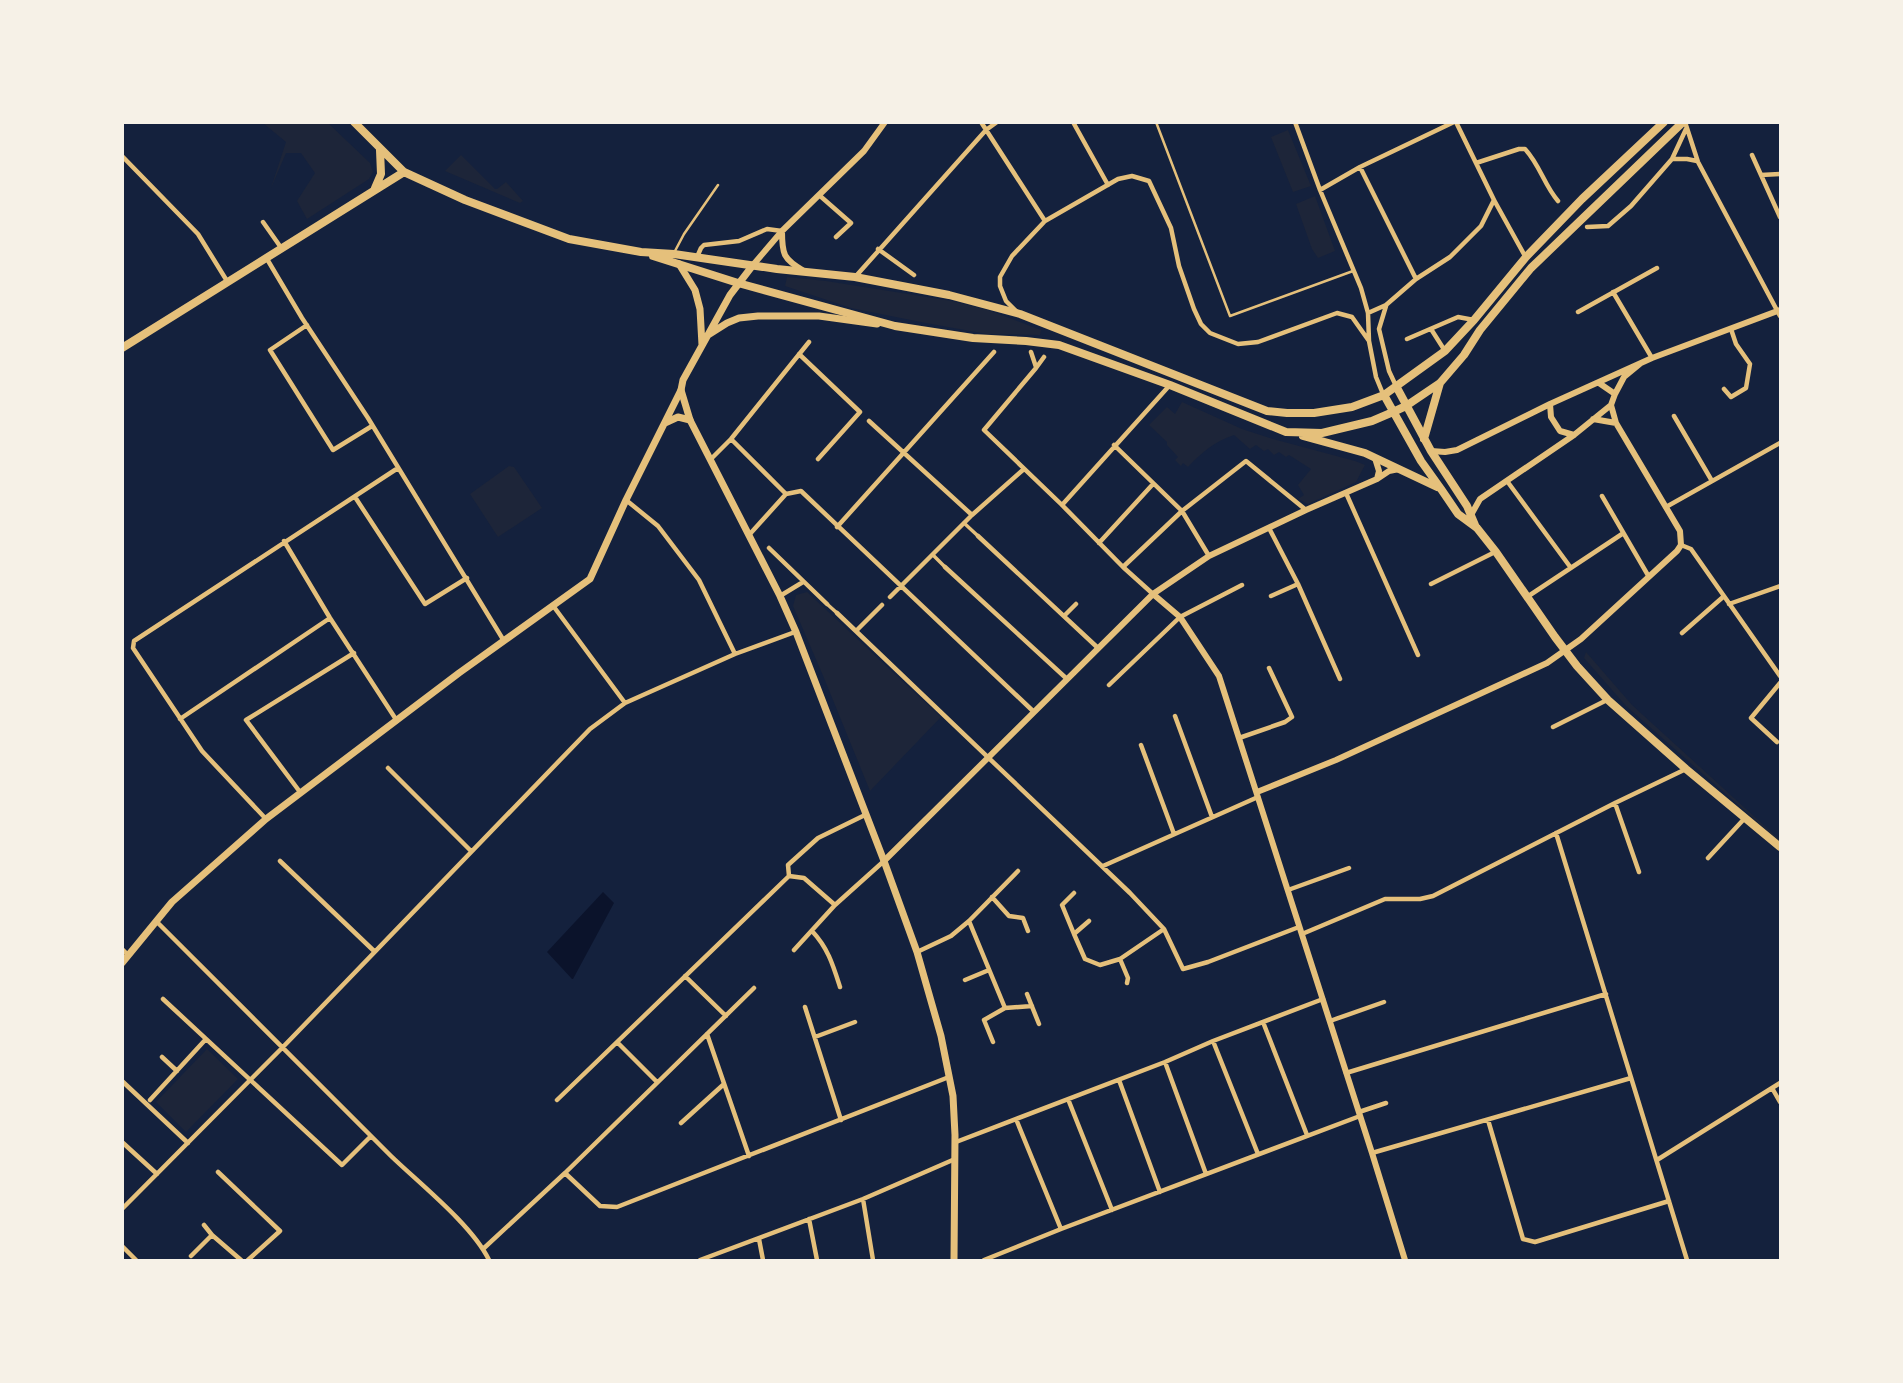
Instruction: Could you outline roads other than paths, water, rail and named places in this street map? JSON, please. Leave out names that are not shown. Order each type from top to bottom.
[{"type":"highway","points":[[354,122],[404,172],[465,200],[569,239],[640,252],[738,283],[895,326],[973,338],[1059,345],[1170,385],[1286,432],[1354,449],[1441,489]]},
{"type":"highway","points":[[640,252],[855,277],[949,295],[1020,314],[1268,411],[1324,412],[1352,407],[1384,395],[1445,351],[1526,257],[1664,122]]},
{"type":"highway","points":[[1286,432],[1322,433],[1372,421],[1406,406],[1440,383],[1531,268],[1685,124]]},
{"type":"highway","points":[[373,191],[381,174],[380,149]]},
{"type":"highway","points":[[122,348],[404,172]]},
{"type":"highway","points":[[1424,439],[1440,383]]},
{"type":"highway","points":[[1396,386],[1424,439],[1467,506],[1477,528],[1565,650],[1608,700],[1780,848]]},
{"type":"highway","points":[[1384,395],[1421,461],[1458,514],[1477,528]]},
{"type":"main road","points":[[679,264],[695,290],[700,309],[702,346]]},
{"type":"main road","points":[[122,963],[125,952],[172,902],[266,819],[459,673],[590,579],[681,390],[683,380],[738,283],[753,265]]},
{"type":"main road","points":[[708,336],[739,318],[758,316],[819,316],[895,326]]},
{"type":"main road","points":[[681,390],[690,420],[796,632],[917,952],[941,1036],[953,1096],[956,1138],[954,1261]]},
{"type":"main road","points":[[665,423],[678,417],[690,420]]},
{"type":"street","points":[[753,265],[782,231],[864,150],[885,122]]},
{"type":"street","points":[[981,122],[1045,221]]},
{"type":"street","points":[[855,277],[986,130],[997,122]]},
{"type":"street","points":[[1073,122],[1108,185]]},
{"type":"street","points":[[1295,122],[1361,288],[1368,313],[1369,341],[1376,377],[1384,395]]},
{"type":"street","points":[[1320,190],[1360,167],[1455,122],[1493,200],[1526,257]]},
{"type":"street","points":[[1587,227],[1608,226],[1631,206],[1671,159],[1685,124]]},
{"type":"street","points":[[1431,450],[1457,450],[1549,404],[1652,358],[1779,312],[1698,162],[1685,124]]},
{"type":"street","points":[[1476,163],[1525,149],[1558,201]]},
{"type":"street","points":[[1752,155],[1780,216]]},
{"type":"street","points":[[122,156],[198,234],[227,282]]},
{"type":"street","points":[[1671,159],[1698,162]]},
{"type":"street","points":[[1360,167],[1416,279]]},
{"type":"street","points":[[1761,174],[1780,174]]},
{"type":"street","points":[[1020,314],[1006,301],[1000,286],[1000,277],[1012,256],[1045,221],[1118,179],[1132,176],[1149,181],[1171,228],[1179,266],[1194,309],[1201,324],[1210,333],[1238,344],[1258,342],[1337,313],[1352,317],[1369,341]]},
{"type":"street","points":[[818,194],[851,223],[836,237]]},
{"type":"street","points":[[1368,313],[1386,305],[1416,279],[1450,257],[1481,226],[1493,200]]},
{"type":"street","points":[[263,222],[282,249]]},
{"type":"street","points":[[696,258],[704,245],[739,241],[767,229],[782,231]]},
{"type":"street","points":[[782,231],[782,248],[786,257],[790,263],[805,271]]},
{"type":"street","points":[[878,249],[914,275]]},
{"type":"street","points":[[267,259],[505,642]]},
{"type":"street","points":[[1578,312],[1657,268]]},
{"type":"street","points":[[1614,292],[1652,358]]},
{"type":"street","points":[[1386,305],[1379,329],[1389,371],[1396,386]]},
{"type":"street","points":[[1406,339],[1458,317],[1474,320]]},
{"type":"street","points":[[307,325],[270,350],[333,450],[372,426]]},
{"type":"street","points":[[1724,389],[1731,397],[1746,388],[1750,364],[1736,344],[1731,328]]},
{"type":"street","points":[[1431,329],[1445,351]]},
{"type":"street","points":[[711,459],[731,439],[809,342]]},
{"type":"street","points":[[837,527],[994,352]]},
{"type":"street","points":[[1031,352],[1036,368]]},
{"type":"street","points":[[799,354],[860,412],[818,459]]},
{"type":"street","points":[[1044,357],[984,430],[1123,567],[1180,617],[1219,676],[1405,1261]]},
{"type":"street","points":[[1471,515],[1480,499],[1574,435],[1611,405],[1624,377],[1641,363]]},
{"type":"street","points":[[1599,383],[1615,394]]},
{"type":"street","points":[[1062,505],[1170,385]]},
{"type":"street","points":[[1549,404],[1551,417],[1560,431],[1574,435]]},
{"type":"street","points":[[1103,866],[1547,663],[1581,639],[1681,545],[1680,531],[1616,423],[1611,405]]},
{"type":"street","points":[[1674,416],[1712,481]]},
{"type":"street","points":[[1593,419],[1616,423]]},
{"type":"street","points":[[869,421],[972,515]]},
{"type":"street","points":[[731,439],[786,494]]},
{"type":"street","points":[[1666,507],[1780,443]]},
{"type":"street","points":[[1114,445],[1182,511],[1209,556]]},
{"type":"street","points":[[1375,458],[1377,479]]},
{"type":"street","points":[[1123,567],[1182,511],[1246,461],[1306,510]]},
{"type":"street","points":[[266,819],[202,751],[133,648],[134,640],[398,468]]},
{"type":"street","points":[[856,631],[972,515],[1024,468]]},
{"type":"street","points":[[794,950],[835,905],[989,758],[1153,594],[1209,556],[1377,479],[1389,471],[1401,469]]},
{"type":"street","points":[[1506,480],[1572,568]]},
{"type":"street","points":[[1099,542],[1153,484]]},
{"type":"street","points":[[749,536],[786,494],[801,491],[1034,712]]},
{"type":"street","points":[[1346,493],[1418,655]]},
{"type":"street","points":[[1602,496],[1649,577]]},
{"type":"street","points":[[355,497],[425,604],[467,578]]},
{"type":"street","points":[[626,500],[658,526],[699,580],[735,654]]},
{"type":"street","points":[[964,523],[1098,648]]},
{"type":"street","points":[[1269,528],[1298,584],[1340,679]]},
{"type":"street","points":[[1527,597],[1622,534]]},
{"type":"street","points":[[284,541],[397,721]]},
{"type":"street","points":[[1681,545],[1691,549],[1780,676]]},
{"type":"street","points":[[768,548],[1103,866],[1164,929],[1183,970],[1385,899],[1420,899],[1433,896],[1686,769]]},
{"type":"street","points":[[1431,584],[1496,552]]},
{"type":"street","points":[[933,555],[1066,679]]},
{"type":"street","points":[[780,596],[803,582]]},
{"type":"street","points":[[1271,596],[1298,584]]},
{"type":"street","points":[[1109,685],[1180,617],[1242,585]]},
{"type":"street","points":[[1729,604],[1780,586]]},
{"type":"street","points":[[1682,633],[1724,597]]},
{"type":"street","points":[[1064,616],[1076,604]]},
{"type":"street","points":[[554,607],[625,703]]},
{"type":"street","points":[[180,719],[330,618]]},
{"type":"street","points":[[122,1209],[282,1048],[590,729],[625,703],[735,654],[796,632]]},
{"type":"street","points":[[300,792],[246,720],[354,653]]},
{"type":"street","points":[[1239,738],[1292,717],[1269,668]]},
{"type":"street","points":[[1777,742],[1751,718],[1780,682]]},
{"type":"street","points":[[1553,727],[1608,700]]},
{"type":"street","points":[[1175,716],[1212,817]]},
{"type":"street","points":[[1141,746],[1174,834]]},
{"type":"street","points":[[388,768],[471,851]]},
{"type":"street","points":[[1615,803],[1639,872]]},
{"type":"street","points":[[789,876],[788,865],[818,838],[865,815]]},
{"type":"street","points":[[1708,858],[1745,818]]},
{"type":"street","points":[[1556,833],[1687,1261]]},
{"type":"street","points":[[280,861],[374,951]]},
{"type":"street","points":[[1288,890],[1349,868]]},
{"type":"street","points":[[917,952],[951,936],[1018,870]]},
{"type":"street","points":[[789,876],[804,878],[835,905]]},
{"type":"street","points":[[557,1100],[789,876]]},
{"type":"street","points":[[1073,892],[1062,905],[1085,959],[1100,965],[1120,959],[1164,929]]},
{"type":"street","points":[[992,897],[1009,916],[1023,918],[1028,931]]},
{"type":"street","points":[[156,921],[449,1211],[483,1249],[489,1261]]},
{"type":"street","points":[[969,921],[1005,1008]]},
{"type":"street","points":[[1074,934],[1089,921]]},
{"type":"street","points":[[812,931],[823,943],[840,987]]},
{"type":"street","points":[[1120,959],[1128,984]]},
{"type":"street","points":[[965,980],[989,970]]},
{"type":"street","points":[[685,976],[726,1016]]},
{"type":"street","points":[[483,1249],[565,1173],[754,988]]},
{"type":"street","points":[[1027,994],[1039,1024]]},
{"type":"street","points":[[1346,1073],[1606,994]]},
{"type":"street","points":[[163,999],[342,1165],[371,1136]]},
{"type":"street","points":[[956,1138],[1017,1119],[1323,999]]},
{"type":"street","points":[[1330,1021],[1384,1002]]},
{"type":"street","points":[[993,1042],[984,1020],[1005,1008],[1032,1006]]},
{"type":"street","points":[[805,1007],[841,1120]]},
{"type":"street","points":[[815,1037],[855,1022]]},
{"type":"street","points":[[1263,1022],[1307,1135]]},
{"type":"street","points":[[707,1034],[749,1156]]},
{"type":"street","points":[[150,1100],[206,1039]]},
{"type":"street","points":[[1213,1041],[1258,1154]]},
{"type":"street","points":[[617,1042],[657,1082]]},
{"type":"street","points":[[162,1057],[177,1071]]},
{"type":"street","points":[[1165,1062],[1206,1174]]},
{"type":"street","points":[[565,1173],[600,1206],[617,1207],[950,1077]]},
{"type":"street","points":[[1372,1153],[1632,1079]]},
{"type":"street","points":[[1119,1080],[1160,1192]]},
{"type":"street","points":[[122,1081],[188,1143]]},
{"type":"street","points":[[1657,1160],[1780,1083]]},
{"type":"street","points":[[681,1123],[724,1084]]},
{"type":"street","points":[[1772,1088],[1780,1102]]},
{"type":"street","points":[[1068,1099],[1112,1210]]},
{"type":"street","points":[[984,1261],[1386,1103]]},
{"type":"street","points":[[1017,1119],[1061,1229]]},
{"type":"street","points":[[1488,1119],[1522,1239],[1535,1242],[1670,1201]]},
{"type":"street","points":[[122,1142],[157,1174]]},
{"type":"street","points":[[701,1260],[863,1199],[956,1158]]},
{"type":"street","points":[[218,1171],[280,1231],[247,1261]]},
{"type":"street","points":[[863,1199],[873,1261]]},
{"type":"street","points":[[809,1219],[817,1261]]},
{"type":"street","points":[[204,1225],[241,1261]]},
{"type":"street","points":[[191,1256],[212,1234]]},
{"type":"street","points":[[759,1239],[763,1261]]},
{"type":"street","points":[[122,1246],[136,1261]]},
{"type":"lane","points":[[1156,122],[1230,316],[1353,271]]},
{"type":"lane","points":[[674,254],[684,234],[718,185]]}]
